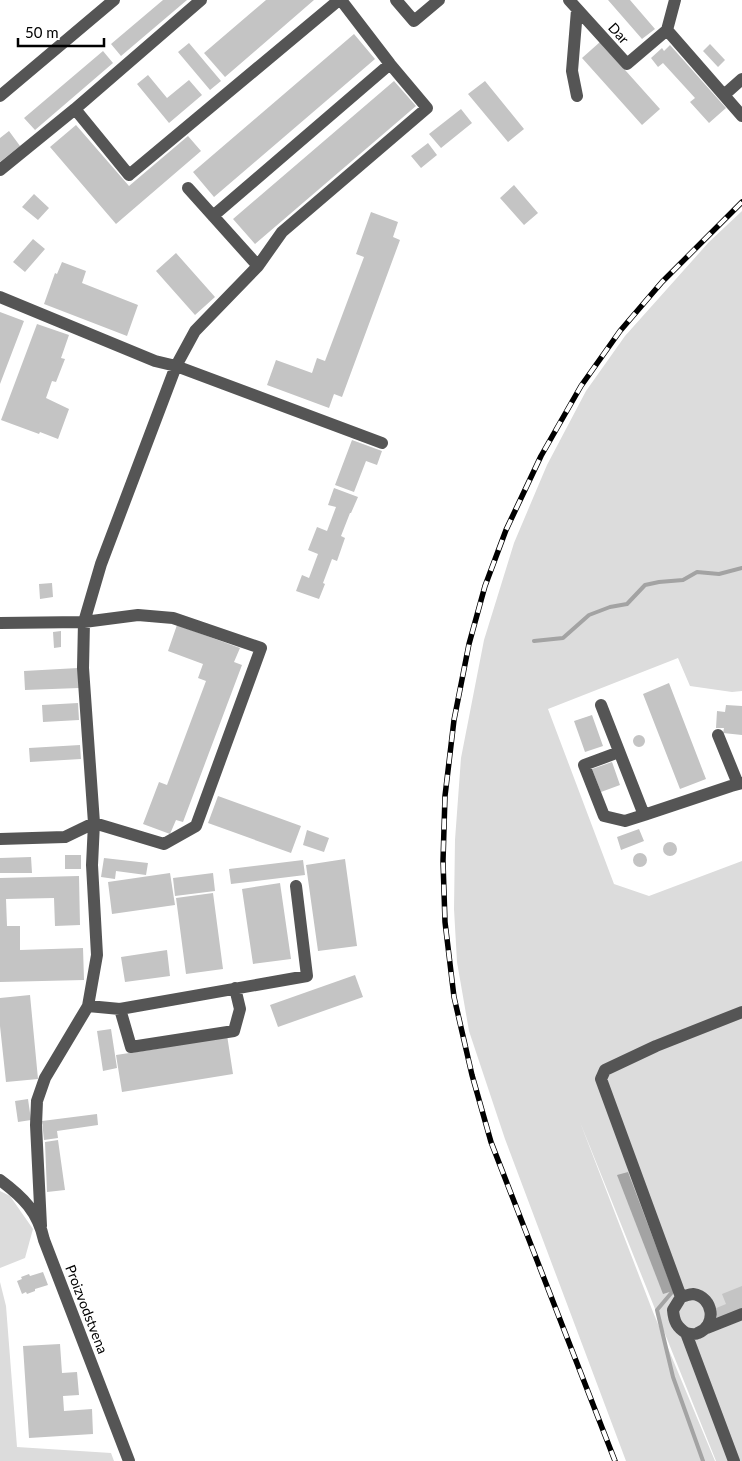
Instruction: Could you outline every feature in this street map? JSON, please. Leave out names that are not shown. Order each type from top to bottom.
[{"type":"street","points":[[0,96],[114,0]]},
{"type":"street","points":[[0,170],[75,109],[200,0]]},
{"type":"street","points":[[41,1226],[36,1125],[37,1101],[45,1078],[88,1006],[97,955],[92,865],[94,823],[83,668],[84,622],[101,564],[176,366],[195,330],[258,266],[282,232],[427,108],[340,0],[129,175],[75,109]]},
{"type":"street","points":[[396,0],[414,22],[439,0]]},
{"type":"street","points":[[675,0],[667,30],[742,116]]},
{"type":"street","points":[[573,5],[572,71],[578,96]]},
{"type":"street","name":"Dar","points":[[573,5],[627,64],[667,30]]},
{"type":"street","points":[[213,216],[390,64]]},
{"type":"street","points":[[724,95],[742,79]]},
{"type":"street","points":[[188,188],[258,266]]},
{"type":"street","points":[[0,297],[155,361],[176,366],[382,443]]},
{"type":"street","points":[[0,623],[84,622],[138,615],[173,618],[261,648],[196,826],[164,844],[94,823],[65,837],[0,839]]},
{"type":"street","points":[[601,705],[644,815]]},
{"type":"street","points":[[619,752],[584,765],[604,816],[625,821],[740,784],[718,735]]},
{"type":"street","points":[[88,1006],[120,1009],[307,976],[296,886]]},
{"type":"street","points":[[120,1009],[131,1047],[234,1031],[240,1009],[235,988]]},
{"type":"street","points":[[681,1297],[601,1080],[605,1070],[656,1046],[742,1012]]},
{"type":"street","name":"Proizvodstvena","points":[[0,1180],[27,1203],[41,1226],[44,1240],[129,1461]]},
{"type":"street","points":[[707,1328],[712,1319],[710,1308],[704,1299],[693,1294],[681,1297],[673,1310],[674,1320],[678,1328],[686,1333],[697,1334],[742,1314]]},
{"type":"street","points":[[686,1333],[734,1461]]},
{"type":"shaded area","points":[[742,211],[742,691],[732,692],[690,686],[678,658],[548,709],[614,884],[649,896],[742,861],[742,1461],[716,1461],[580,1122],[653,1312],[715,1461],[626,1461],[505,1139],[469,1031],[457,962],[454,909],[455,840],[461,758],[484,640],[514,543],[547,465],[586,391],[625,336],[709,242]]},
{"type":"shaded area","points":[[628,1172],[673,1291],[663,1294],[617,1175]]},
{"type":"shaded area","points":[[0,1191],[10,1196],[33,1229],[25,1258],[0,1268]]},
{"type":"shaded area","points":[[0,1282],[6,1306],[17,1447],[111,1453],[114,1461],[0,1461]]},
{"type":"building","points":[[163,0],[187,0],[121,56],[111,44]]},
{"type":"building","points":[[266,0],[314,0],[225,77],[204,53]]},
{"type":"building","points":[[608,0],[630,0],[655,29],[642,39]]},
{"type":"building","points":[[354,34],[375,59],[214,197],[193,172]]},
{"type":"building","points":[[600,42],[660,109],[642,125],[582,58]]},
{"type":"building","points":[[189,43],[221,81],[210,90],[178,52]]},
{"type":"building","points":[[710,44],[725,60],[718,67],[703,51]]},
{"type":"building","points":[[670,45],[726,108],[709,123],[690,102],[695,98],[663,63],[658,67],[651,58],[662,48],[664,51]]},
{"type":"building","points":[[103,51],[113,63],[35,130],[24,118]]},
{"type":"building","points":[[148,75],[167,98],[189,80],[202,95],[169,123],[137,84]]},
{"type":"building","points":[[394,81],[416,106],[255,244],[233,219]]},
{"type":"building","points":[[485,81],[524,129],[508,142],[468,94]]},
{"type":"building","points":[[461,109],[472,123],[441,148],[429,134]]},
{"type":"building","points":[[76,125],[129,186],[188,136],[201,151],[116,224],[50,147]]},
{"type":"building","points":[[9,131],[20,146],[0,162],[0,138]]},
{"type":"building","points":[[428,143],[437,155],[421,168],[411,156]]},
{"type":"building","points":[[514,185],[538,213],[524,225],[500,198]]},
{"type":"building","points":[[34,194],[49,208],[38,220],[22,207]]},
{"type":"building","points":[[371,212],[398,222],[393,237],[400,240],[342,397],[334,394],[329,408],[267,385],[276,360],[312,373],[317,358],[325,361],[364,257],[356,254]]},
{"type":"building","points":[[33,239],[45,249],[25,272],[13,262]]},
{"type":"building","points":[[176,253],[215,297],[195,315],[156,271]]},
{"type":"building","points":[[62,262],[86,271],[82,283],[138,305],[127,336],[44,304],[55,273],[57,274]]},
{"type":"building","points":[[0,312],[24,321],[0,384]]},
{"type":"building","points":[[37,324],[69,335],[61,358],[65,359],[56,382],[52,381],[46,398],[69,409],[58,439],[1,420]]},
{"type":"building","points":[[352,440],[382,451],[377,465],[366,461],[354,492],[335,485]]},
{"type":"building","points":[[334,488],[358,497],[341,536],[345,538],[337,561],[332,559],[319,599],[296,591],[302,575],[309,578],[318,554],[308,550],[317,527],[327,531],[336,507],[328,505]]},
{"type":"building","points":[[52,583],[53,597],[40,599],[39,584]]},
{"type":"building","points":[[177,625],[240,648],[234,662],[242,665],[183,822],[176,820],[170,834],[143,824],[159,782],[167,785],[206,681],[198,678],[203,664],[168,651]]},
{"type":"building","points":[[61,631],[61,647],[54,648],[53,632]]},
{"type":"building","points":[[78,668],[79,688],[25,690],[24,671]]},
{"type":"building","points":[[669,683],[706,779],[680,789],[643,694]]},
{"type":"building","points":[[78,703],[79,720],[43,722],[42,705]]},
{"type":"building","points":[[726,705],[742,706],[742,735],[723,733],[724,728],[716,728],[717,711],[725,712]]},
{"type":"building","points":[[592,715],[603,746],[585,752],[574,721]]},
{"type":"building","points":[[637,735],[641,735],[645,741],[641,747],[637,747],[633,743],[633,739]]},
{"type":"building","points":[[80,745],[81,759],[30,762],[29,748]]},
{"type":"building","points":[[612,762],[620,785],[601,792],[592,769]]},
{"type":"building","points":[[218,796],[301,826],[291,853],[208,823]]},
{"type":"building","points":[[639,829],[644,841],[621,850],[617,837]]},
{"type":"building","points":[[307,830],[329,838],[324,852],[303,845]]},
{"type":"building","points":[[667,842],[673,842],[677,849],[673,856],[667,856],[663,852],[663,846]]},
{"type":"building","points":[[637,853],[643,853],[647,860],[643,867],[637,867],[633,863],[633,857]]},
{"type":"building","points":[[65,855],[81,855],[81,869],[65,869]]},
{"type":"building","points":[[31,857],[32,873],[0,873],[0,858]]},
{"type":"building","points":[[104,858],[148,863],[146,875],[116,871],[115,879],[101,877]]},
{"type":"building","points":[[345,859],[357,946],[318,951],[306,865]]},
{"type":"building","points":[[303,860],[305,875],[231,884],[229,869]]},
{"type":"building","points":[[170,873],[175,905],[112,914],[108,882]]},
{"type":"building","points":[[213,873],[215,891],[175,896],[173,878]]},
{"type":"building","points":[[79,876],[80,925],[55,926],[54,898],[6,899],[7,926],[20,926],[20,950],[83,948],[84,980],[0,982],[0,878]]},
{"type":"building","points":[[280,883],[291,959],[253,964],[242,889]]},
{"type":"building","points":[[213,893],[223,969],[186,974],[176,898]]},
{"type":"building","points":[[167,950],[170,976],[125,982],[121,957]]},
{"type":"building","points":[[355,975],[363,997],[278,1027],[270,1005]]},
{"type":"building","points":[[30,995],[38,1079],[6,1082],[0,1026],[0,998]]},
{"type":"building","points":[[111,1029],[117,1068],[103,1071],[97,1031]]},
{"type":"building","points":[[227,1035],[233,1074],[122,1092],[116,1055]]},
{"type":"building","points":[[28,1099],[31,1120],[18,1122],[15,1101]]},
{"type":"building","points":[[97,1114],[98,1125],[57,1131],[58,1138],[44,1140],[42,1121]]},
{"type":"building","points":[[58,1140],[65,1190],[47,1192],[45,1142]]},
{"type":"building","points":[[43,1272],[48,1285],[27,1294],[26,1292],[22,1294],[17,1281],[29,1274],[30,1276]]},
{"type":"building","points":[[742,1286],[742,1310],[718,1319],[714,1309],[726,1304],[722,1294]]},
{"type":"building","points":[[60,1344],[62,1373],[77,1372],[79,1395],[63,1396],[64,1411],[92,1409],[93,1434],[29,1438],[23,1346]]},
{"type":"waterway","points":[[534,641],[563,638],[589,615],[610,607],[627,604],[645,585],[683,580],[697,572],[719,574],[742,568]]},
{"type":"waterway","points":[[673,1291],[657,1310],[673,1377],[703,1461]]},
{"type":"railway","points":[[615,1461],[491,1142],[472,1075],[454,997],[445,922],[443,861],[445,796],[454,720],[469,644],[485,586],[506,530],[541,456],[581,386],[620,331],[662,282],[742,202]]}]
